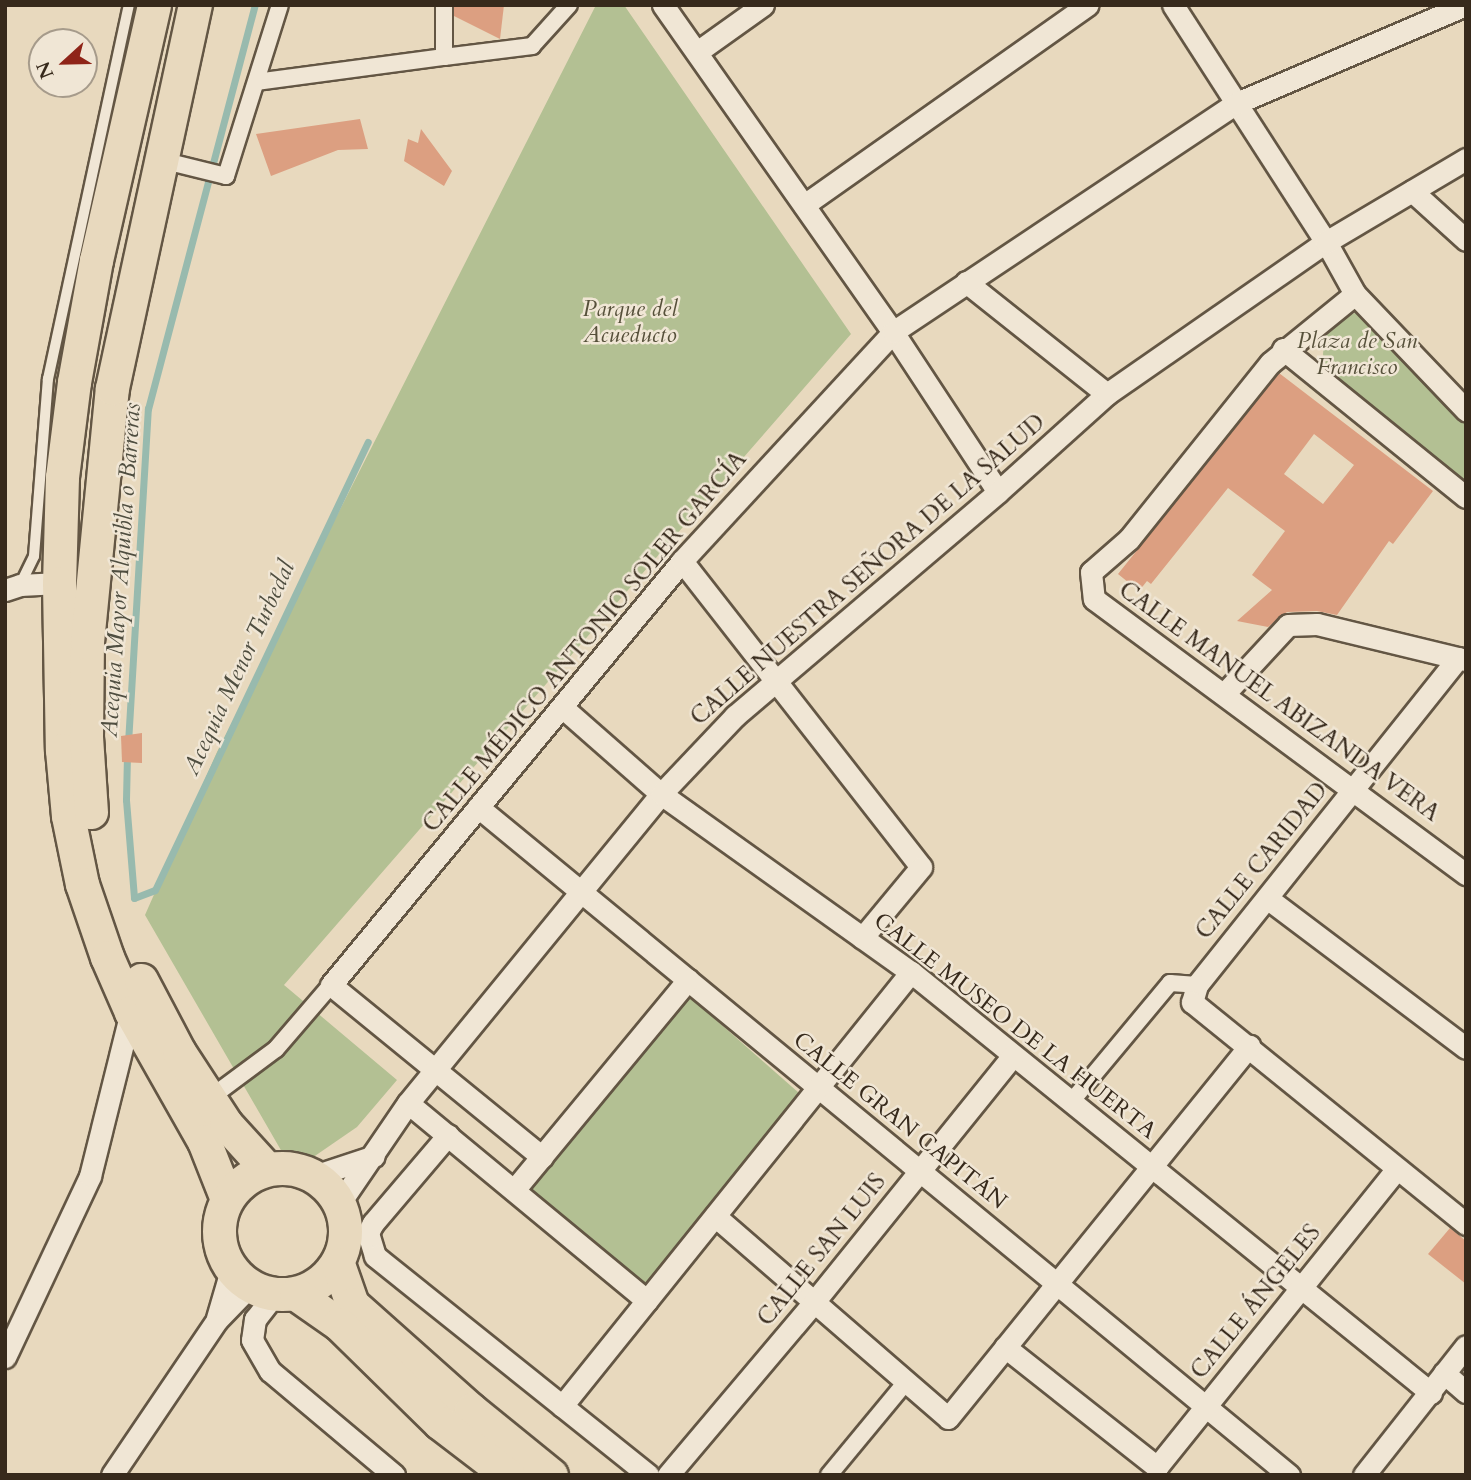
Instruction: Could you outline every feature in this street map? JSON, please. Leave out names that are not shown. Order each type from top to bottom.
[{"type":"main road","points":[[154,5],[96,260],[74,382],[62,477],[59,583],[62,750],[68,816],[82,884],[107,957],[131,1012],[204,1141],[227,1199]]},
{"type":"main road","points":[[195,5],[112,388],[88,642],[88,798],[99,866],[121,933],[146,991],[179,1052],[226,1124],[267,1169]]},
{"type":"main road","points":[[263,1286],[321,1283],[338,1264],[346,1240],[344,1214],[333,1192],[314,1176],[290,1168],[267,1169],[243,1180],[227,1199],[219,1222],[221,1248],[263,1286],[339,1324],[440,1423],[508,1475]]},
{"type":"main road","points":[[338,1264],[352,1304],[471,1410],[551,1475]]},
{"type":"street","points":[[161,160],[226,176],[280,5]]},
{"type":"street","points":[[444,5],[444,57]]},
{"type":"street","points":[[256,82],[532,46],[569,5]]},
{"type":"street","points":[[663,5],[893,332],[998,492]]},
{"type":"street","points":[[697,52],[763,5]]},
{"type":"street","points":[[804,205],[1087,5]]},
{"type":"street","points":[[1173,5],[1326,242],[1355,295],[1466,410]]},
{"type":"street","name":"CALLE MÉDICO ANTONIO SOLER GARCÍA","points":[[331,985],[682,561],[893,332],[1237,103],[1466,5]]},
{"type":"street","name":"CALLE NUESTRA SEÑORA DE LA SALUD","points":[[339,1204],[408,1103],[435,1069],[662,794],[735,716],[998,492],[1107,394],[1326,242],[1466,159]]},
{"type":"street","points":[[1412,191],[1466,240]]},
{"type":"street","points":[[966,282],[1107,394]]},
{"type":"street","points":[[1355,295],[1283,349],[1466,497]]},
{"type":"street","name":"CALLE MANUEL ABIZANDA VERA","points":[[1283,349],[1129,539],[1091,572],[1094,599],[1354,788],[1466,874]]},
{"type":"street","points":[[682,561],[921,867],[862,938]]},
{"type":"street","points":[[13,588],[59,583]]},
{"type":"street","points":[[1224,694],[1288,625],[1317,624],[1462,659]]},
{"type":"street","name":"CALLE CARIDAD","points":[[1195,994],[1354,788],[1462,659]]},
{"type":"street","name":"CALLE MUSEO DE LA HUERTA","points":[[562,706],[662,794],[911,972],[1431,1393]]},
{"type":"street","name":"CALLE GRAN CAPITÁN","points":[[478,807],[1289,1475]]},
{"type":"street","points":[[1267,898],[1466,1048]]},
{"type":"street","points":[[562,1406],[911,972]]},
{"type":"street","points":[[514,1190],[688,981]]},
{"type":"street","points":[[1071,1102],[1170,983],[1195,994],[1249,1046],[1396,1170],[1466,1224]]},
{"type":"street","points":[[210,1098],[276,1049],[331,985],[542,1157]]},
{"type":"street","points":[[5,1357],[90,1176],[131,1012]]},
{"type":"street","points":[[715,1216],[948,1418],[1249,1046]]},
{"type":"street","name":"CALLE SAN LUIS","points":[[668,1475],[814,1302],[1013,1055]]},
{"type":"street","points":[[408,1103],[647,1301]]},
{"type":"street","points":[[448,1135],[373,1223],[368,1233],[369,1244],[375,1256],[648,1475]]},
{"type":"street","points":[[314,1176],[374,1156]]},
{"type":"street","name":"CALLE ÁNGELES","points":[[1005,1347],[1157,1467],[1396,1170]]},
{"type":"street","points":[[112,1475],[217,1320],[263,1286]]},
{"type":"street","points":[[263,1286],[252,1343],[270,1371],[394,1475]]},
{"type":"street","points":[[1363,1475],[1466,1346]]},
{"type":"street","points":[[1444,1373],[1466,1392]]},
{"type":"street","points":[[829,1475],[906,1382]]},
{"type":"lane","points":[[13,588],[34,556],[48,379],[129,5]]},
{"type":"green space","name":"Parque del Acueducto","points":[[596,5],[624,5],[851,334],[284,985],[397,1080],[357,1127],[309,1160],[282,1152],[145,915],[217,752]]},
{"type":"green space","name":"Plaza de San Francisco","points":[[1357,312],[1365,314],[1466,424],[1466,487],[1327,374],[1323,354],[1325,335],[1338,321]]},
{"type":"green space","points":[[690,997],[799,1093],[642,1290],[528,1193]]},
{"type":"building","points":[[454,5],[504,5],[500,39],[454,16]]},
{"type":"building","points":[[360,119],[368,149],[338,150],[271,176],[256,134]]},
{"type":"building","points":[[421,129],[452,171],[444,186],[404,161],[408,139],[418,143]]},
{"type":"building","points":[[1279,373],[1433,491],[1393,544],[1389,541],[1337,615],[1317,611],[1287,612],[1268,627],[1237,621],[1272,590],[1252,575],[1285,531],[1228,488],[1151,584],[1147,581],[1139,591],[1118,574]],"holes":[[[1314,434],[1354,465],[1323,504],[1284,474]]]},
{"type":"building","points":[[142,733],[142,763],[122,762],[121,736]]},
{"type":"building","points":[[1450,1228],[1466,1241],[1466,1284],[1428,1254]]},
{"type":"waterway","name":"Acequia Mayor Alquibla o Barreras","points":[[128,743],[148,409],[255,5]]},
{"type":"waterway","name":"Acequia Menor Turbedal","points":[[127,755],[126,800],[134,898],[155,890],[368,442]]}]
